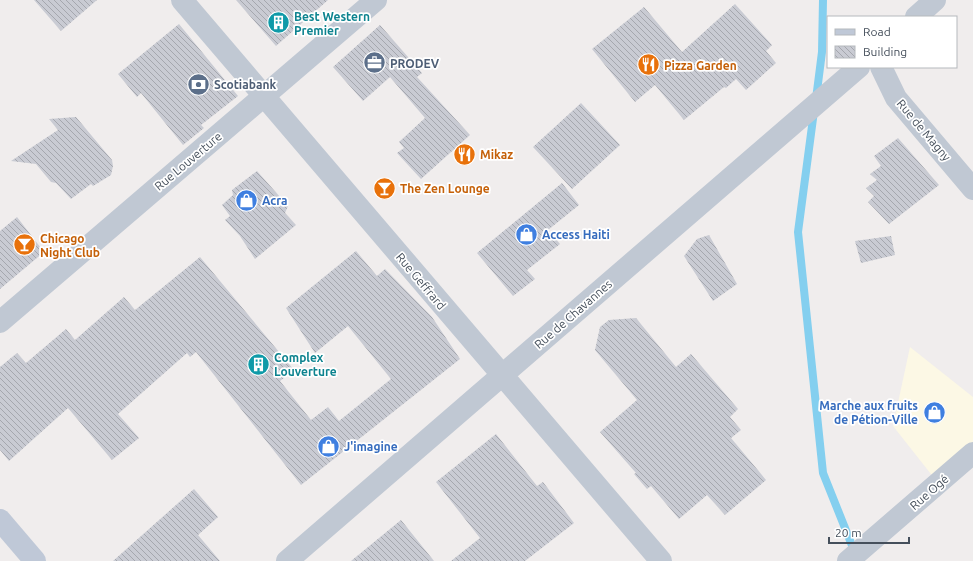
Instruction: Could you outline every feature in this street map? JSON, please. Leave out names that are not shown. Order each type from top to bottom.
[{"type":"main road","points":[[0,520],[35,561]]},
{"type":"street","name":"Rue Geffrard","points":[[182,0],[661,561]]},
{"type":"street","name":"Rue Louverture","points":[[0,322],[376,0]]},
{"type":"street","points":[[917,16],[936,0]]},
{"type":"street","name":"Rue de Chavannes","points":[[287,561],[858,68]]},
{"type":"street","name":"Rue de Magny","points":[[881,68],[896,98],[973,189]]},
{"type":"street","name":"Rue Ogé","points":[[848,561],[973,454]]},
{"type":"shaded area","name":"Marche aux fruits de Pétion-Ville","points":[[910,347],[973,397],[973,453],[938,483],[893,426]]},
{"type":"building","points":[[34,0],[97,0],[61,31]]},
{"type":"building","name":"Best Western Premier","points":[[236,0],[328,0],[276,46]]},
{"type":"building","points":[[735,4],[772,45],[766,51],[776,63],[746,90],[736,79],[684,120],[655,85],[635,102],[592,49],[644,7],[682,52]]},
{"type":"building","points":[[179,24],[238,96],[201,125],[204,128],[183,145],[141,93],[137,97],[118,74]]},
{"type":"building","points":[[380,25],[422,73],[417,77],[470,135],[421,179],[397,153],[404,148],[399,142],[425,118],[390,77],[363,101],[333,67]]},
{"type":"building","points":[[581,103],[620,145],[572,189],[533,147]]},
{"type":"building","points":[[76,117],[112,160],[113,166],[111,175],[93,186],[91,184],[71,199],[56,183],[51,182],[36,164],[11,161],[58,130],[49,119]]},
{"type":"building","points":[[898,138],[939,185],[889,224],[868,202],[874,196],[866,188],[877,180],[870,174],[881,166],[874,156]]},
{"type":"building","points":[[257,171],[288,206],[285,213],[296,225],[255,259],[240,236],[225,220],[230,216],[222,205],[233,195],[232,190]]},
{"type":"building","name":"Access Haiti","points":[[562,183],[579,205],[548,230],[560,244],[527,270],[535,279],[513,296],[477,253]]},
{"type":"building","points":[[17,217],[44,252],[0,289],[0,231]]},
{"type":"building","points":[[709,235],[737,284],[713,301],[684,256],[697,239]]},
{"type":"building","points":[[891,236],[895,255],[861,263],[855,241]]},
{"type":"building","points":[[356,251],[377,276],[385,269],[432,317],[460,359],[301,485],[196,352],[190,357],[187,353],[118,414],[139,438],[112,460],[68,408],[9,461],[0,450],[0,367],[17,353],[26,363],[66,329],[75,340],[124,297],[135,310],[200,257],[294,370],[280,381],[311,420],[328,407],[339,421],[391,379],[348,326],[315,353],[286,308]]},
{"type":"building","points":[[636,318],[676,367],[691,354],[738,409],[730,417],[741,430],[731,438],[766,480],[725,515],[707,495],[679,519],[651,486],[647,489],[634,474],[636,473],[600,432],[637,400],[595,350],[600,327],[609,320]]},
{"type":"building","points":[[496,434],[537,486],[543,482],[574,523],[525,561],[451,561],[480,538],[436,482]]},
{"type":"building","points":[[194,489],[218,517],[198,535],[220,561],[113,561]]},
{"type":"building","points":[[401,520],[434,561],[351,561]]},
{"type":"waterway","points":[[816,99],[822,52],[823,0]]},
{"type":"waterway","points":[[814,111],[798,232],[823,473],[855,553]]},
{"type":"place","name":"Best Western Premier","points":[[279,23]]},
{"type":"place","name":"PRODEV","points":[[375,63]]},
{"type":"place","name":"Pizza Garden","points":[[648,65]]},
{"type":"place","name":"Scotiabank","points":[[198,84]]},
{"type":"place","name":"Mikaz","points":[[465,154]]},
{"type":"place","name":"The Zen Lounge","points":[[385,188]]},
{"type":"place","name":"Acra","points":[[247,200]]},
{"type":"place","name":"Access Haiti","points":[[526,234]]},
{"type":"place","name":"Chicago Night Club","points":[[25,245]]},
{"type":"place","name":"Complex Louverture","points":[[259,364]]},
{"type":"place","name":"Marche aux fruits de Pétion-Ville","points":[[934,412]]},
{"type":"place","name":"J'imagine","points":[[328,446]]}]
